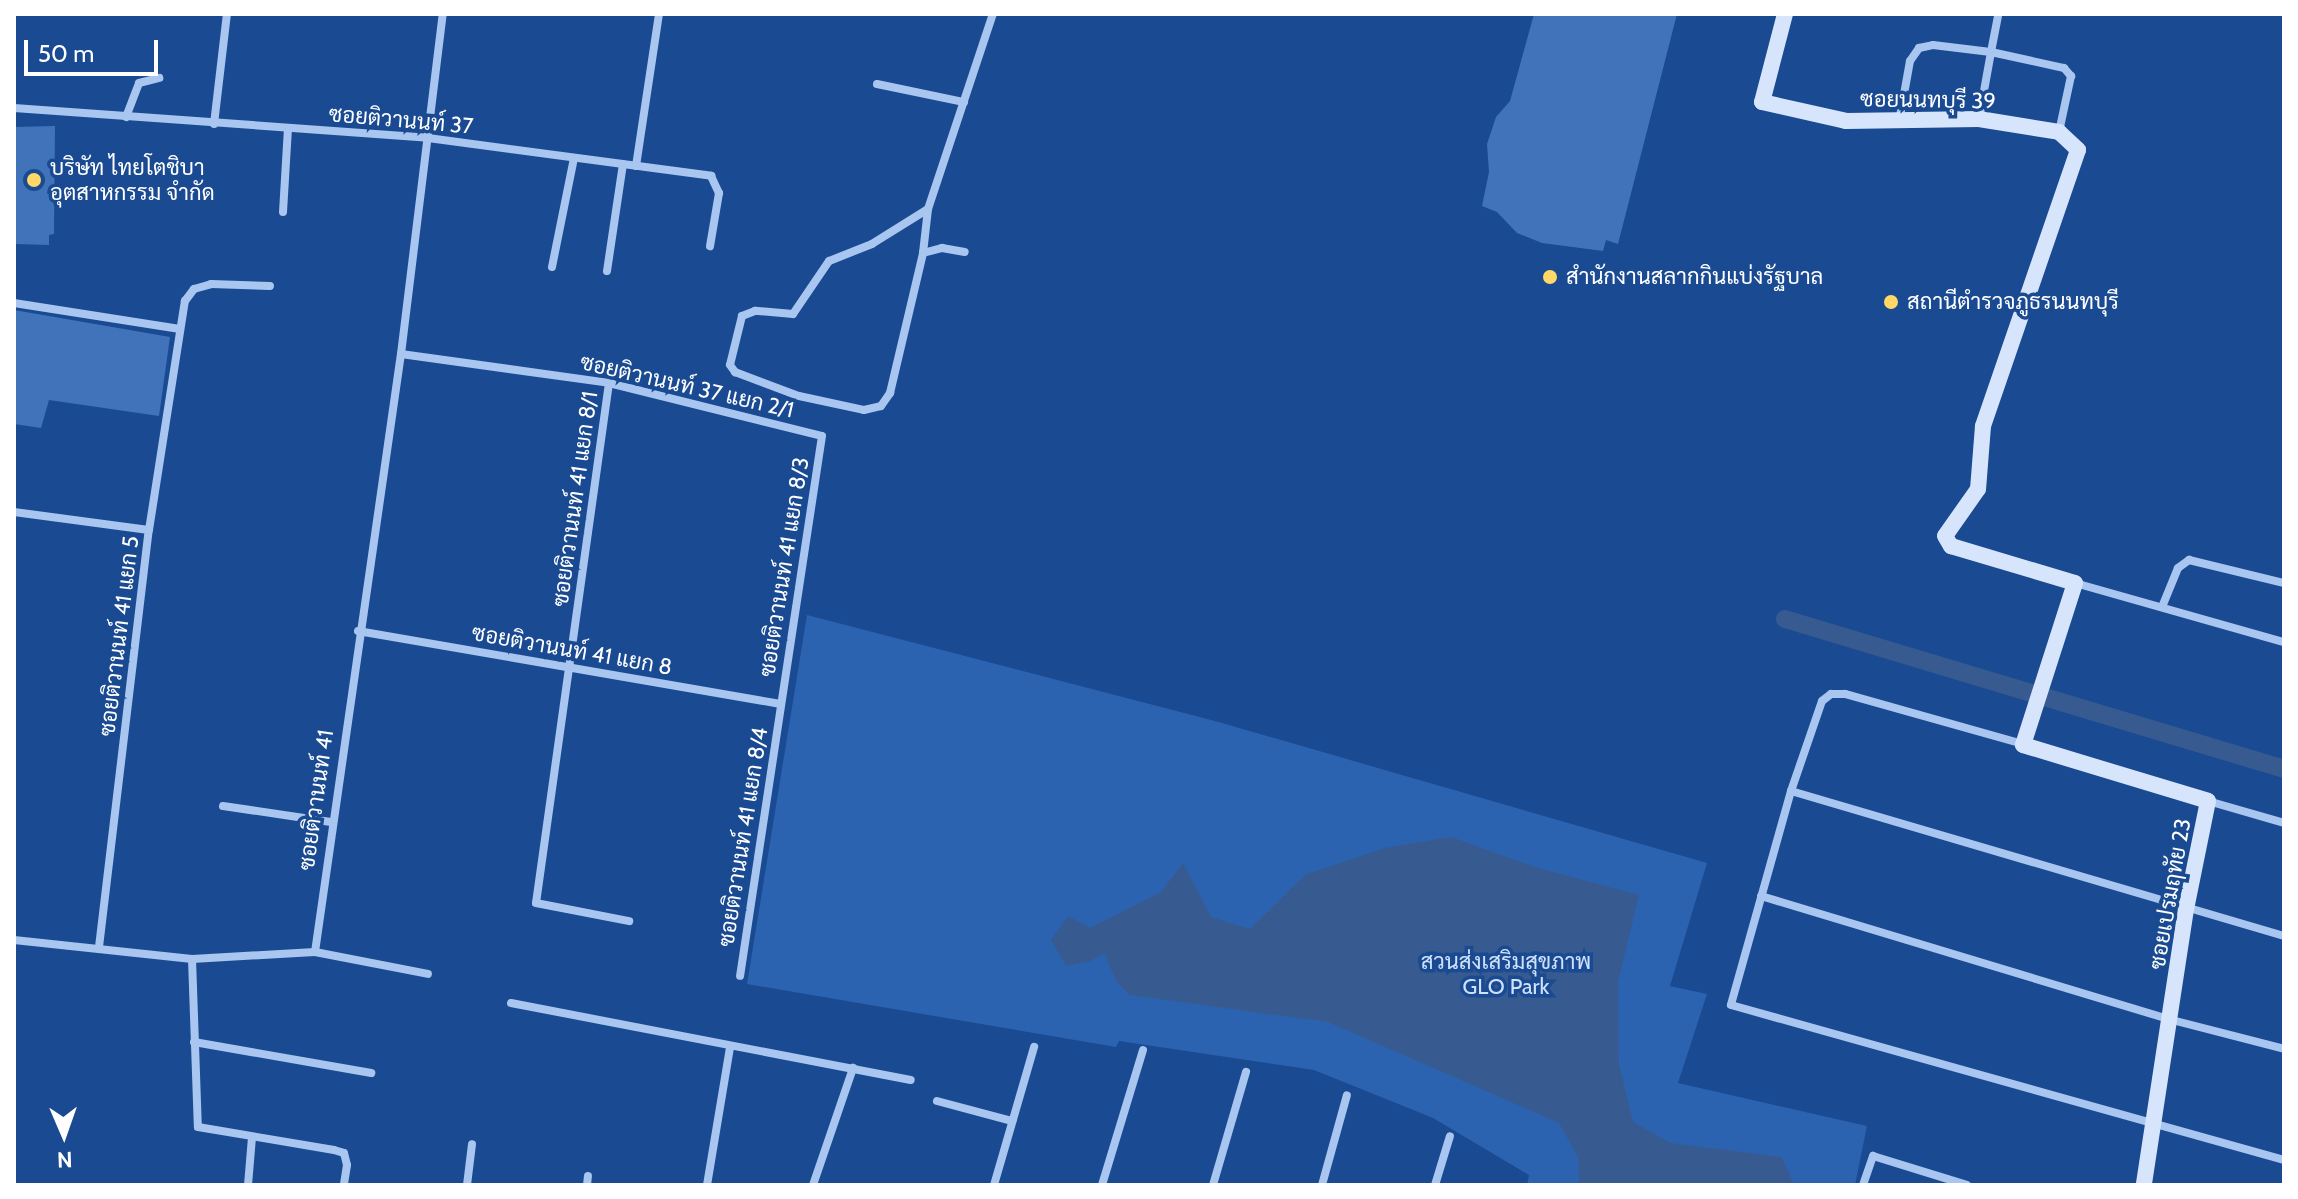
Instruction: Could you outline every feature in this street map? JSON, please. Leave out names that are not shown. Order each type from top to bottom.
[{"type":"street","points":[[214,124],[227,14]]},
{"type":"street","name":"ซอยติวานนท์ 41","points":[[315,952],[358,631],[401,354],[443,14]]},
{"type":"street","points":[[636,166],[659,14]]},
{"type":"street","points":[[928,209],[872,244],[829,261],[793,314],[755,311],[742,316],[730,365],[742,377],[799,396],[864,410],[881,406],[890,393],[923,253],[928,209],[993,14]]},
{"type":"street","name":"ซอยนนทบุรี 39","points":[[1785,14],[1762,102],[1846,121],[1898,123],[1979,119],[2059,132]]},
{"type":"street","points":[[1979,119],[1998,16]]},
{"type":"street","points":[[1898,123],[1910,61],[1919,48],[1991,52],[2064,68],[2071,76],[2059,132],[2078,150],[1983,426],[1978,489],[1945,536],[1951,546],[2284,642]]},
{"type":"street","points":[[126,117],[139,83],[159,78]]},
{"type":"street","points":[[877,84],[964,102]]},
{"type":"street","name":"ซอยติวานนท์ 37","points":[[14,108],[428,138],[711,176],[719,193],[710,246]]},
{"type":"street","points":[[283,212],[288,129]]},
{"type":"street","points":[[552,267],[574,158]]},
{"type":"street","points":[[607,271],[623,164]]},
{"type":"street","points":[[923,253],[942,248],[965,252]]},
{"type":"street","name":"ซอยติวานนท์ 41 แยก 5","points":[[99,947],[149,530],[185,301],[194,289],[211,284],[270,286]]},
{"type":"street","points":[[14,303],[180,329]]},
{"type":"street","name":"ซอยติวานนท์ 37 แยก 2/1","points":[[401,354],[609,383],[822,436]]},
{"type":"street","name":"ซอยติวานนท์ 41 แยก 8/1","points":[[609,383],[536,903],[629,921]]},
{"type":"street","name":"ซอยติวานนท์ 41 แยก 8/3","points":[[781,704],[822,436]]},
{"type":"street","points":[[14,512],[149,530]]},
{"type":"street","points":[[2162,607],[2178,568],[2189,560],[2284,583]]},
{"type":"street","points":[[2075,583],[2023,745],[1831,694],[1822,701],[1791,791],[1731,995],[1731,1005],[1739,1011],[2154,1127],[2284,1160]]},
{"type":"street","name":"ซอยติวานนท์ 41 แยก 8","points":[[358,631],[781,704]]},
{"type":"street","name":"ซอยติวานนท์ 41 แยก 8/4","points":[[740,976],[781,704]]},
{"type":"street","name":"ซอยเปรมฤทัย 23","points":[[2023,745],[2208,801],[2186,909],[2172,1020],[2144,1185]]},
{"type":"street","points":[[1791,791],[2284,936]]},
{"type":"street","points":[[2208,801],[2284,823]]},
{"type":"street","points":[[223,806],[331,822]]},
{"type":"street","points":[[1761,896],[2172,1020],[2281,1048]]},
{"type":"street","points":[[14,940],[192,959],[315,952],[428,974]]},
{"type":"street","points":[[192,959],[198,1127],[344,1153],[344,1185]]},
{"type":"street","points":[[511,1003],[911,1080]]},
{"type":"street","points":[[194,1042],[371,1073]]},
{"type":"street","points":[[707,1185],[730,1047]]},
{"type":"street","points":[[994,1185],[1034,1047]]},
{"type":"street","points":[[1102,1185],[1143,1050]]},
{"type":"street","points":[[813,1185],[853,1068]]},
{"type":"street","points":[[1213,1185],[1246,1072]]},
{"type":"street","points":[[1322,1185],[1347,1095]]},
{"type":"street","points":[[937,1101],[1012,1121]]},
{"type":"street","points":[[1435,1185],[1450,1136]]},
{"type":"street","points":[[248,1185],[252,1137]]},
{"type":"street","points":[[467,1185],[472,1144]]},
{"type":"street","points":[[1863,1185],[1873,1156],[1967,1185]]},
{"type":"green space","name":"สวนส่งเสริมสุขภาพ GLO Park","points":[[807,615],[1215,721],[1707,863],[1670,986],[1707,994],[1678,1083],[1867,1126],[1855,1185],[1527,1185],[1529,1175],[1433,1118],[1314,1070],[1119,1041],[1116,1047],[747,984]]},
{"type":"shaded area","points":[[1451,837],[1535,867],[1639,895],[1618,982],[1619,1064],[1633,1122],[1671,1143],[1782,1157],[1794,1185],[1579,1185],[1578,1157],[1559,1123],[1328,1022],[1129,995],[1116,981],[1104,953],[1089,962],[1066,966],[1051,940],[1068,916],[1090,928],[1161,892],[1183,863],[1211,917],[1250,929],[1305,875],[1384,848]]},
{"type":"building","points":[[1534,14],[1677,14],[1618,244],[1606,240],[1603,251],[1542,243],[1517,233],[1497,212],[1482,206],[1489,172],[1487,144],[1496,117],[1510,101]]},
{"type":"building","name":"บริษัท ไทยโตชิบา อุตสาหกรรม จำกัด","points":[[55,126],[54,234],[49,235],[49,245],[14,244],[14,127]]},
{"type":"building","points":[[14,310],[170,337],[159,416],[49,400],[41,428],[14,424]]},
{"type":"waterway","points":[[1785,619],[2284,769]]},
{"type":"place","name":"บริษัท ไทยโตชิบา อุตสาหกรรม จำกัด","points":[[34,180]]},
{"type":"place","name":"สำนักงานสลากกินแบ่งรัฐบาล","points":[[1550,277]]},
{"type":"place","name":"สถานีตำรวจภูธรนนทบุรี","points":[[1891,302]]}]
